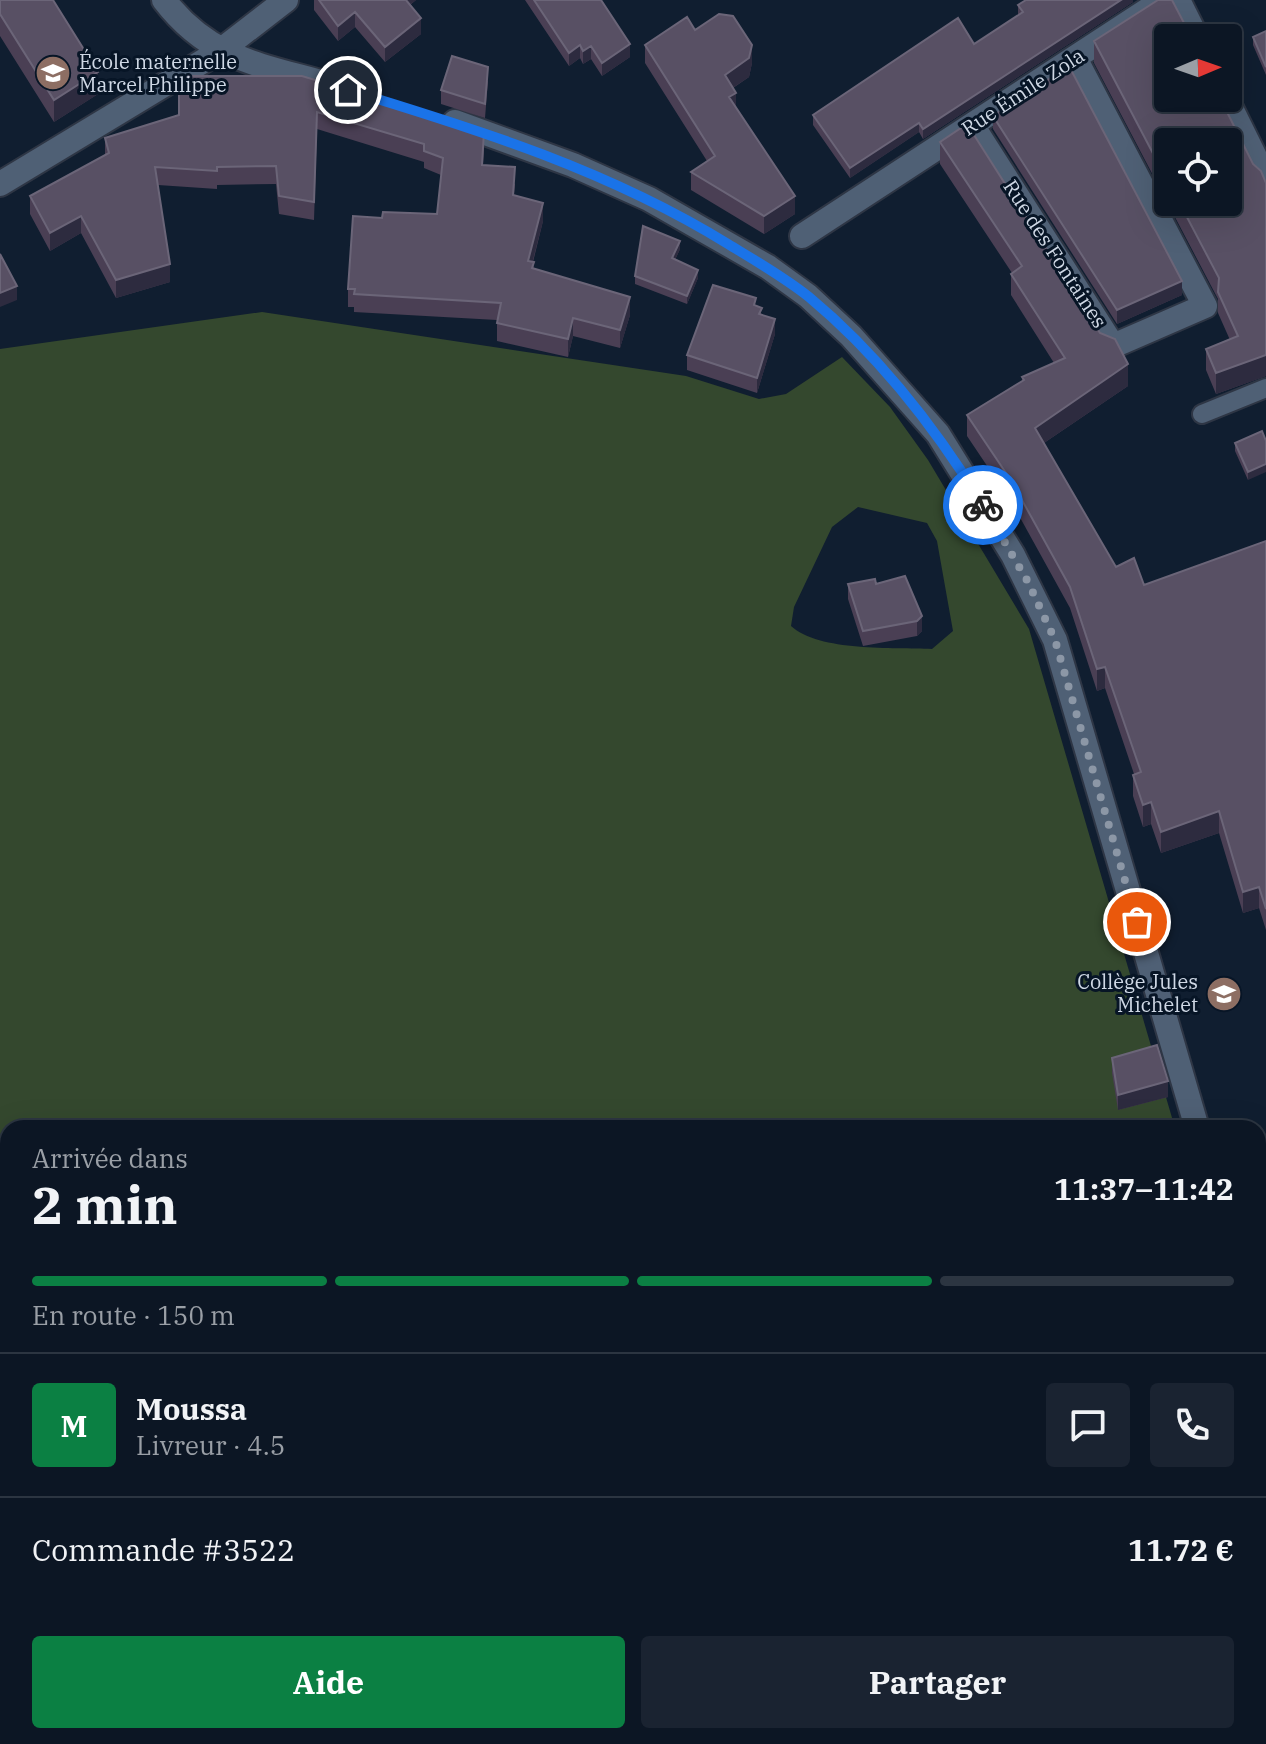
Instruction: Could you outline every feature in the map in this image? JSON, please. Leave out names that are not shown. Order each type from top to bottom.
[{"type":"main road","points":[[164,0],[183,25],[220,51],[348,90]]},
{"type":"main road","points":[[0,184],[220,51],[286,0]]},
{"type":"main road","name":"Rue Émile Zola","points":[[802,236],[1163,0]]},
{"type":"main road","points":[[1178,0],[1190,24]]},
{"type":"main road","name":"Rue des Fontaines","points":[[972,125],[1113,346],[1205,306],[1075,58]]},
{"type":"main road","points":[[1233,112],[1266,179]]},
{"type":"main road","points":[[432,115],[573,165],[700,226],[808,296],[920,409],[1000,532],[1055,640],[1195,1120]]},
{"type":"lane","points":[[1202,414],[1266,388]]},
{"type":"green space","points":[[262,312],[686,376],[759,399],[786,394],[842,357],[890,407],[928,460],[1029,629],[1173,1120],[0,1120],[0,349]],"holes":[[[858,507],[927,523],[937,541],[953,631],[932,649],[838,644],[804,634],[791,626],[794,607],[832,527]]]},
{"type":"building","points":[[0,0],[53,0],[98,72],[54,100],[0,14]]},
{"type":"building","points":[[319,0],[406,0],[421,18],[385,47],[355,12],[338,26]]},
{"type":"building","points":[[534,0],[601,0],[630,44],[602,63],[591,46],[583,51],[580,45],[569,53]]},
{"type":"building","points":[[1026,0],[1121,0],[923,129],[919,123],[850,168],[813,115],[958,18],[974,44],[1023,12],[1018,5]]},
{"type":"building","points":[[1158,0],[1172,0],[1185,24],[1154,24],[1154,112],[1227,112],[1235,128],[1154,128],[1154,155],[1094,41]]},
{"type":"building","points":[[719,14],[733,16],[752,45],[749,58],[725,75],[736,93],[729,97],[795,196],[764,216],[691,172],[715,156],[645,45],[687,17],[695,30]]},
{"type":"building","points":[[1266,31],[1266,67],[1253,37]]},
{"type":"building","points":[[452,56],[488,67],[485,104],[441,90]]},
{"type":"building","points":[[1069,66],[1182,281],[1117,310],[993,116]]},
{"type":"building","points":[[189,76],[302,76],[484,131],[482,165],[515,167],[513,195],[543,203],[528,261],[534,262],[532,268],[630,297],[620,330],[573,318],[568,339],[497,323],[501,303],[354,294],[355,289],[348,289],[353,216],[382,218],[383,212],[437,214],[443,158],[424,151],[424,144],[317,112],[314,202],[279,196],[276,166],[217,167],[217,171],[155,167],[170,264],[116,280],[81,216],[50,233],[30,196],[109,153],[105,138],[179,115],[179,82]]},
{"type":"building","points":[[967,124],[1100,333],[1115,339],[1128,364],[1035,428],[1116,567],[1134,558],[1144,585],[1266,541],[1266,909],[1259,887],[1243,892],[1219,811],[1161,832],[1151,802],[1143,805],[1133,775],[1141,772],[1105,667],[1097,669],[1070,587],[1012,482],[967,415],[1024,380],[1022,377],[1065,358],[1011,274],[1022,266],[940,142]]},
{"type":"building","points":[[1242,142],[1266,183],[1266,355],[1216,373],[1206,349],[1238,336],[1218,292],[1219,278],[1186,216],[1242,216]]},
{"type":"building","points":[[643,226],[680,241],[672,258],[698,270],[687,296],[635,276]]},
{"type":"building","points":[[0,254],[17,286],[0,293]]},
{"type":"building","points":[[713,285],[756,298],[754,305],[762,308],[759,314],[775,319],[757,378],[687,355]]},
{"type":"building","points":[[1262,431],[1266,441],[1266,464],[1248,472],[1235,443]]},
{"type":"building","points":[[905,576],[922,616],[917,621],[863,631],[848,584],[875,579],[876,584]]},
{"type":"building","points":[[1157,1045],[1168,1081],[1118,1095],[1112,1058]]},
{"type":"way so far","points":[[983,505],[1028,582],[1055,640],[1137,922]]},
{"type":"place","name":"École maternelle Marcel Philippe","points":[[53,73]]},
{"type":"place","name":"Collège Jules Michelet","points":[[1224,994]]},
{"type":"route","points":[[348,90],[520,144],[573,165],[676,213],[768,267],[828,314],[920,409],[983,505]]}]
